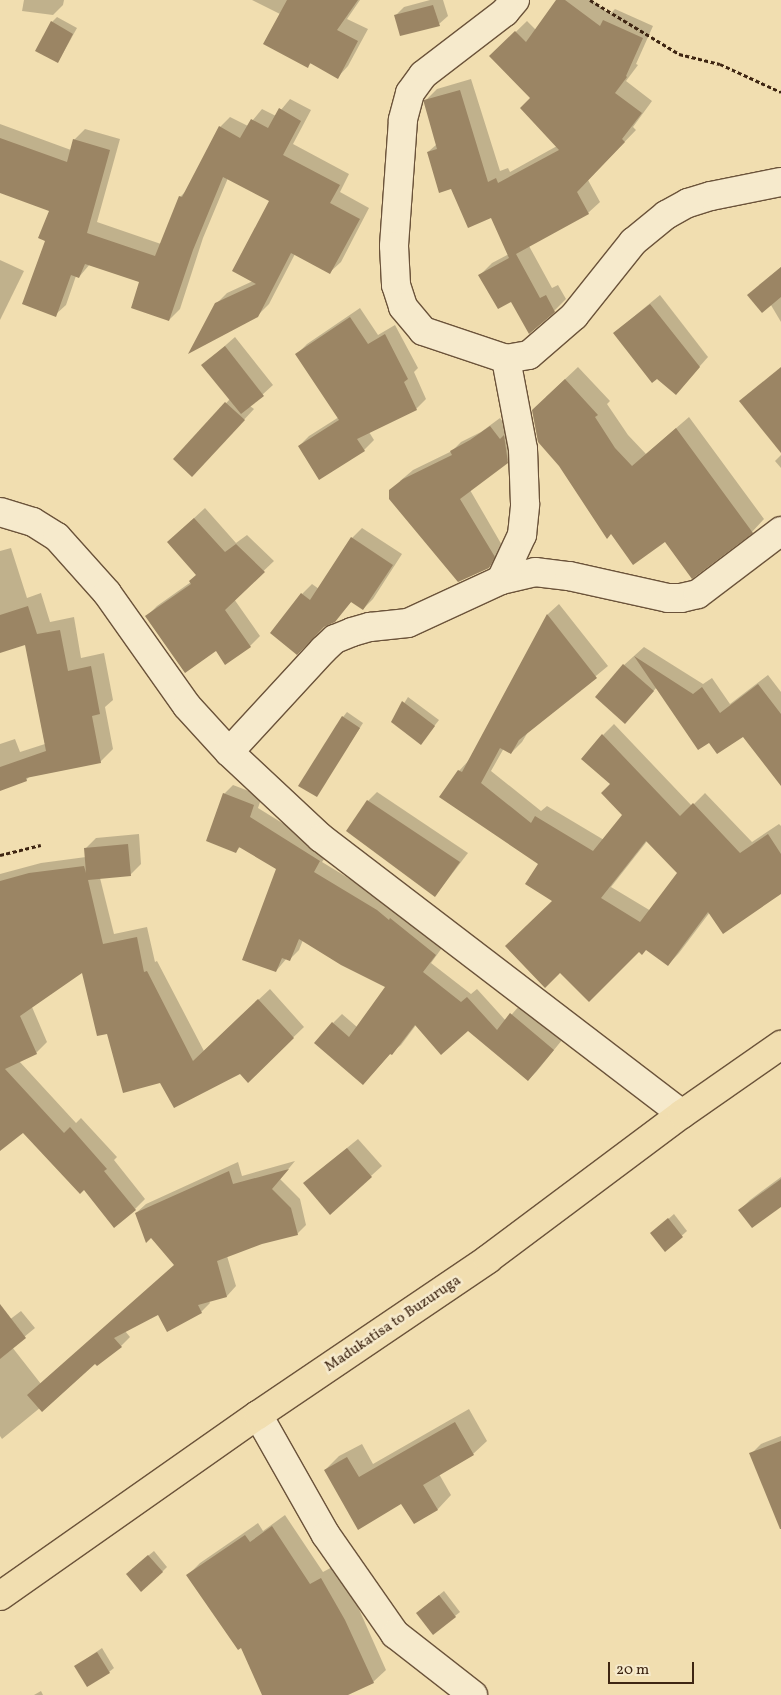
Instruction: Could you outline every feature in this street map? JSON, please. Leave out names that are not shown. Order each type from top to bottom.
[{"type":"main road","name":"Madukatisa to Buzuruga","points":[[0,1596],[258,1415],[488,1260],[682,1114],[781,1044]]},
{"type":"street","points":[[515,0],[504,12],[424,75],[410,93],[403,120],[394,246],[396,285],[403,307],[423,331],[506,359],[528,355],[574,316],[633,242],[666,215],[688,203],[711,196],[781,182]]},
{"type":"street","points":[[501,580],[522,535],[525,504],[523,449],[506,359]]},
{"type":"street","points":[[0,512],[33,522],[57,537],[107,593],[187,706],[228,752],[321,838],[682,1114]]},
{"type":"street","points":[[228,752],[335,639],[370,627],[408,623],[501,580],[535,572],[570,576],[668,598],[681,598],[698,594],[781,531]]},
{"type":"street","points":[[258,1415],[326,1535],[395,1634],[474,1695]]},
{"type":"path","points":[[590,0],[679,54],[720,64],[781,92]]},
{"type":"path","points":[[0,855],[41,845]]},
{"type":"building","points":[[287,0],[358,0],[337,30],[358,41],[338,79],[310,63],[308,68],[263,44]]},
{"type":"building","points":[[556,0],[565,0],[600,26],[603,20],[643,38],[627,77],[615,93],[642,113],[622,139],[625,142],[577,192],[589,214],[516,254],[540,298],[546,295],[555,312],[529,334],[511,302],[498,309],[478,275],[509,258],[491,218],[468,228],[451,189],[439,193],[427,152],[437,149],[424,100],[460,90],[488,182],[496,178],[498,183],[559,150],[520,108],[530,98],[489,56],[515,31],[526,42]]},
{"type":"building","points":[[433,5],[440,26],[400,36],[394,15]]},
{"type":"building","points":[[51,21],[73,34],[58,63],[35,51]]},
{"type":"building","points":[[279,108],[301,121],[283,155],[340,185],[330,203],[360,219],[330,274],[291,253],[258,317],[188,354],[215,303],[256,284],[232,271],[269,201],[223,177],[193,250],[169,321],[131,308],[139,282],[85,264],[79,278],[71,275],[56,317],[22,304],[45,241],[38,238],[49,211],[0,193],[0,138],[67,162],[73,139],[110,150],[87,233],[155,256],[179,196],[182,197],[219,126],[240,138],[251,119],[268,128]]},
{"type":"building","points":[[781,267],[781,297],[762,313],[747,295]]},
{"type":"building","points":[[650,304],[700,367],[676,395],[657,379],[652,383],[613,333]]},
{"type":"building","points":[[350,317],[368,344],[385,334],[408,379],[404,382],[417,410],[357,439],[365,451],[319,480],[298,446],[339,420],[295,354]]},
{"type":"building","points":[[225,346],[264,396],[241,414],[201,365]]},
{"type":"building","points":[[781,367],[781,453],[739,401]]},
{"type":"building","points":[[565,379],[598,415],[595,417],[615,448],[632,466],[676,428],[753,533],[692,579],[665,542],[633,565],[611,534],[607,539],[559,466],[538,442],[532,410]]},
{"type":"building","points":[[225,402],[245,420],[192,477],[173,459]]},
{"type":"building","points":[[490,426],[500,439],[504,435],[508,463],[460,499],[495,557],[489,568],[458,582],[389,499],[389,490],[403,479],[452,455],[450,451]]},
{"type":"building","points":[[194,518],[225,552],[236,544],[265,572],[225,610],[251,647],[225,665],[216,651],[185,673],[145,616],[191,584],[189,581],[196,575],[167,542]]},
{"type":"building","points":[[351,537],[393,565],[363,610],[351,602],[335,622],[324,627],[297,655],[270,633],[301,593],[310,600]]},
{"type":"building","points":[[28,606],[37,634],[60,630],[68,671],[91,666],[100,714],[92,716],[101,763],[26,778],[27,781],[0,791],[0,767],[46,751],[25,645],[0,653],[0,615]]},
{"type":"building","points":[[547,614],[597,678],[519,740],[511,754],[500,748],[481,783],[531,823],[535,816],[593,851],[622,815],[601,793],[610,784],[581,759],[602,734],[680,816],[693,803],[740,853],[768,834],[781,854],[781,894],[723,934],[708,912],[668,966],[646,950],[642,955],[639,952],[589,1002],[560,973],[545,988],[505,946],[552,901],[525,884],[538,864],[439,797],[458,770],[462,772]],"holes":[[[646,841],[677,873],[640,922],[601,898]]]},
{"type":"building","points":[[634,656],[693,694],[702,687],[720,713],[758,684],[781,714],[781,786],[743,737],[717,754],[709,743],[698,750]]},
{"type":"building","points":[[623,664],[654,691],[625,724],[595,697]]},
{"type":"building","points":[[402,701],[435,726],[421,745],[391,722]]},
{"type":"building","points":[[342,716],[360,728],[317,797],[298,786]]},
{"type":"building","points":[[223,793],[254,805],[250,817],[320,861],[314,872],[377,910],[389,920],[390,918],[436,955],[423,972],[461,1002],[467,997],[497,1030],[510,1013],[554,1050],[528,1081],[468,1031],[441,1055],[415,1025],[392,1055],[390,1054],[363,1085],[314,1043],[332,1022],[349,1037],[385,987],[341,965],[299,939],[290,961],[282,958],[276,972],[242,960],[276,869],[239,847],[236,853],[206,841]]},
{"type":"building","points":[[367,800],[460,862],[435,897],[346,831]]},
{"type":"building","points":[[128,844],[131,876],[88,880],[103,944],[137,937],[144,972],[147,971],[193,1061],[258,999],[294,1038],[248,1083],[240,1074],[174,1108],[160,1083],[123,1093],[107,1034],[97,1036],[82,973],[20,1016],[37,1054],[5,1069],[64,1133],[70,1127],[107,1169],[104,1171],[136,1210],[114,1228],[84,1190],[80,1194],[23,1133],[0,1151],[0,881],[29,873],[84,866],[86,873],[84,848]]},
{"type":"building","points":[[347,1148],[372,1177],[330,1215],[303,1183]]},
{"type":"building","points":[[289,1169],[272,1189],[291,1208],[298,1235],[262,1244],[217,1261],[227,1297],[198,1305],[202,1313],[167,1332],[158,1315],[114,1338],[122,1347],[97,1366],[95,1364],[42,1412],[27,1395],[174,1265],[151,1238],[146,1243],[135,1213],[229,1171],[233,1184]]},
{"type":"building","points":[[781,1179],[781,1207],[752,1228],[738,1210]]},
{"type":"building","points":[[668,1218],[683,1237],[665,1252],[650,1233]]},
{"type":"building","points":[[0,1304],[26,1338],[0,1359]]},
{"type":"building","points":[[455,1422],[474,1455],[423,1485],[438,1510],[414,1524],[401,1504],[358,1530],[324,1470],[347,1457],[359,1477]]},
{"type":"building","points":[[781,1441],[781,1529],[780,1529],[749,1453]]},
{"type":"building","points":[[272,1526],[310,1584],[321,1578],[345,1620],[374,1683],[348,1695],[262,1695],[241,1648],[238,1650],[186,1575],[245,1535],[250,1542]]},
{"type":"building","points":[[148,1555],[163,1572],[141,1592],[126,1574]]},
{"type":"building","points":[[439,1595],[456,1617],[433,1635],[416,1613]]},
{"type":"building","points":[[97,1652],[110,1673],[87,1687],[74,1666]]}]
